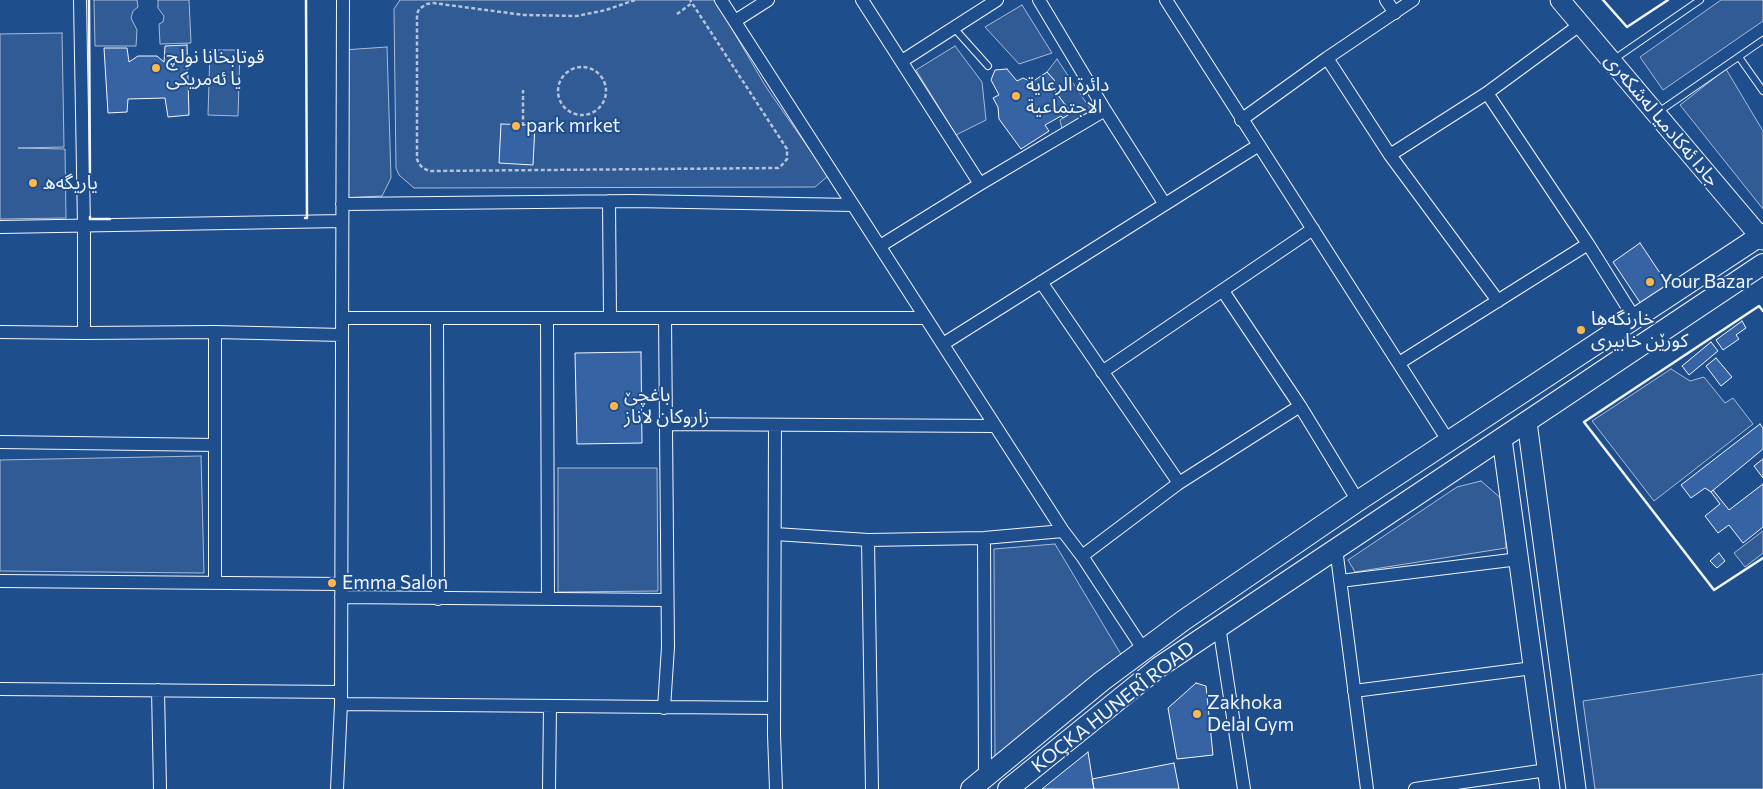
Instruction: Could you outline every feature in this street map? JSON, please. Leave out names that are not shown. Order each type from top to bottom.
[{"type":"main road","name":"جادا ئه‌كادميا له‌شكه‌رى","points":[[1560,0],[1762,237]]},
{"type":"main road","points":[[978,784],[1143,649],[1358,501],[1762,237]]},
{"type":"main road","name":"KOÇKA HUNERÎ ROAD","points":[[1008,789],[1159,667],[1336,548],[1502,440],[1763,264]]},
{"type":"main road","points":[[1527,422],[1576,789]]},
{"type":"main road","points":[[1502,440],[1550,789]]},
{"type":"street","points":[[80,0],[84,333]]},
{"type":"street","points":[[337,789],[341,698],[343,0]]},
{"type":"street","points":[[721,0],[1063,531],[1082,556],[1143,649]]},
{"type":"street","points":[[734,21],[768,0]]},
{"type":"street","points":[[862,0],[980,184]]},
{"type":"street","points":[[902,62],[997,0]]},
{"type":"street","points":[[1039,0],[1164,203]]},
{"type":"street","points":[[1166,0],[1241,120],[1313,228],[1449,442]]},
{"type":"street","points":[[1386,0],[1395,13]]},
{"type":"street","points":[[1241,120],[1327,58],[1413,0]]},
{"type":"street","points":[[1390,155],[1487,93],[1581,24]]},
{"type":"street","points":[[1327,58],[1390,155],[1498,301]]},
{"type":"street","points":[[1487,93],[1588,244],[1635,319]]},
{"type":"street","points":[[880,246],[1105,110]]},
{"type":"street","points":[[942,344],[1259,145]]},
{"type":"street","points":[[342,204],[609,201],[853,205]]},
{"type":"street","points":[[609,201],[610,318]]},
{"type":"street","points":[[0,227],[342,221]]},
{"type":"street","points":[[1102,372],[1313,228]]},
{"type":"street","points":[[1399,363],[1588,244]]},
{"type":"street","points":[[1041,282],[1179,483]]},
{"type":"street","points":[[1223,290],[1300,406],[1358,501]]},
{"type":"street","points":[[342,318],[926,318]]},
{"type":"street","points":[[437,318],[438,599]]},
{"type":"street","points":[[547,318],[548,600]]},
{"type":"street","points":[[664,708],[668,647],[665,318]]},
{"type":"street","points":[[0,332],[215,332],[342,335]]},
{"type":"street","points":[[215,332],[215,583]]},
{"type":"street","points":[[1082,556],[1179,483],[1300,406]]},
{"type":"street","points":[[666,424],[995,426]]},
{"type":"street","points":[[775,426],[774,708],[776,789]]},
{"type":"street","points":[[0,442],[215,445]]},
{"type":"street","points":[[775,534],[868,540],[984,538],[1063,531]]},
{"type":"street","points":[[978,784],[984,538]]},
{"type":"street","points":[[868,540],[872,789]]},
{"type":"street","points":[[1336,548],[1367,789]]},
{"type":"street","points":[[1340,581],[1519,559]]},
{"type":"street","points":[[0,581],[341,584]]},
{"type":"street","points":[[341,598],[667,600]]},
{"type":"street","points":[[1219,626],[1244,789]]},
{"type":"street","points":[[1354,691],[1533,668]]},
{"type":"street","points":[[0,689],[158,690],[550,707],[774,708]]},
{"type":"street","points":[[158,690],[160,789]]},
{"type":"street","points":[[549,789],[550,707]]},
{"type":"street","points":[[1415,789],[1547,770]]},
{"type":"lane","points":[[1612,61],[1700,0]]},
{"type":"lane","points":[[954,28],[988,66]]},
{"type":"lane","points":[[1656,114],[1763,40]]},
{"type":"lane","points":[[1739,57],[1763,91]]},
{"type":"path","points":[[635,0],[598,12],[569,16],[524,15],[433,3],[419,9],[417,14],[417,159],[419,164],[429,171],[778,168],[782,166],[787,159],[788,149],[691,2],[676,14]]},
{"type":"path","points":[[578,68],[593,70],[599,74],[605,88],[602,103],[597,109],[582,115],[568,110],[558,97],[558,89],[564,75],[578,68]]},
{"type":"path","points":[[522,126],[523,90]]},
{"type":"shaded area","points":[[94,0],[137,0],[138,7],[133,11],[131,18],[137,30],[136,46],[95,46]]},
{"type":"shaded area","points":[[158,0],[189,0],[191,43],[160,44],[159,24],[163,22],[164,16],[158,8]]},
{"type":"shaded area","points":[[400,0],[715,0],[766,87],[828,176],[815,187],[414,188],[399,175],[396,168],[394,9]]},
{"type":"shaded area","points":[[1721,0],[1763,0],[1763,21],[1663,90],[1640,57]]},
{"type":"shaded area","points":[[1022,5],[1052,53],[1019,64],[985,27]]},
{"type":"shaded area","points":[[62,33],[64,147],[18,148],[65,149],[66,218],[0,219],[0,34]]},
{"type":"shaded area","points":[[955,46],[982,82],[986,120],[956,135],[916,70]]},
{"type":"shaded area","points":[[387,47],[391,178],[382,196],[342,198],[343,50]]},
{"type":"shaded area","points":[[210,50],[240,50],[238,116],[208,115]]},
{"type":"shaded area","points":[[1057,59],[1091,110],[1062,129],[1060,120],[1071,113],[1050,84],[1055,81],[1047,72]]},
{"type":"shaded area","points":[[1726,69],[1763,131],[1763,209],[1680,105]]},
{"type":"shaded area","points":[[1671,369],[1690,381],[1704,377],[1725,403],[1733,398],[1753,424],[1654,501],[1592,421]]},
{"type":"shaded area","points":[[201,456],[204,573],[0,571],[0,460]]},
{"type":"shaded area","points":[[558,468],[657,468],[658,591],[558,592]]},
{"type":"shaded area","points":[[1481,481],[1503,500],[1506,548],[1355,572],[1348,560],[1457,487]]},
{"type":"shaded area","points":[[1763,531],[1763,553],[1745,567],[1734,553]]},
{"type":"shaded area","points":[[1055,544],[1122,656],[995,759],[994,549]]},
{"type":"shaded area","points":[[1763,674],[1763,789],[1595,789],[1583,701]]},
{"type":"building","points":[[187,45],[189,115],[168,117],[165,98],[128,99],[127,112],[108,113],[104,48],[127,48],[129,62],[138,56],[157,56],[164,62],[165,46]]},
{"type":"building","points":[[1007,69],[1017,81],[1023,78],[1032,82],[1047,72],[1055,81],[1050,84],[1071,113],[1045,125],[1049,131],[1021,149],[999,119],[998,107],[993,98],[999,95],[991,80],[995,70]]},
{"type":"building","points":[[501,124],[535,125],[533,165],[499,163]]},
{"type":"building","points":[[1640,243],[1668,285],[1641,304],[1613,262]]},
{"type":"building","points":[[1742,321],[1746,328],[1736,335],[1739,339],[1723,350],[1716,340]]},
{"type":"building","points":[[1711,342],[1718,351],[1689,375],[1682,366]]},
{"type":"building","points":[[641,352],[642,443],[577,444],[575,353]]},
{"type":"building","points":[[1716,358],[1732,377],[1721,386],[1706,366]]},
{"type":"building","points":[[1760,424],[1763,428],[1763,449],[1711,492],[1705,488],[1691,498],[1681,485]]},
{"type":"building","points":[[1763,459],[1763,478],[1754,466]]},
{"type":"building","points":[[1763,484],[1763,527],[1743,543],[1729,525],[1718,533],[1705,516],[1720,504],[1711,492],[1713,490],[1729,510]]},
{"type":"building","points":[[1719,553],[1725,561],[1717,568],[1710,561]]},
{"type":"building","points":[[1196,683],[1206,686],[1213,755],[1177,759],[1168,708]]},
{"type":"building","points":[[1088,752],[1094,789],[1042,789]]},
{"type":"building","points":[[1174,763],[1179,789],[1094,789],[1092,779]]},
{"type":"wall","points":[[89,0],[90,184]]},
{"type":"wall","points":[[305,218],[307,218],[306,0]]},
{"type":"wall","points":[[1603,0],[1627,27],[1668,0]]},
{"type":"wall","points":[[90,217],[90,219],[110,219]]},
{"type":"wall","points":[[1763,311],[1759,306],[1584,422],[1714,590],[1763,558]]},
{"type":"place","name":"قوتابخانا نولچ يا ئەمريكى","points":[[156,68]]},
{"type":"place","name":"دائرة الرعاية الاجتماعية","points":[[1016,96]]},
{"type":"place","name":"park mrket","points":[[516,126]]},
{"type":"place","name":"یاریگه‌ه","points":[[33,183]]},
{"type":"place","name":"Your Bazar","points":[[1650,282]]},
{"type":"place","name":"خارنگه‌ها كورێن خابيرى","points":[[1581,330]]},
{"type":"place","name":"باغچێ زاروكان لاناز","points":[[614,406]]},
{"type":"place","name":"Emma Salon","points":[[332,583]]},
{"type":"place","name":"Zakhoka Delal Gym","points":[[1197,714]]}]
